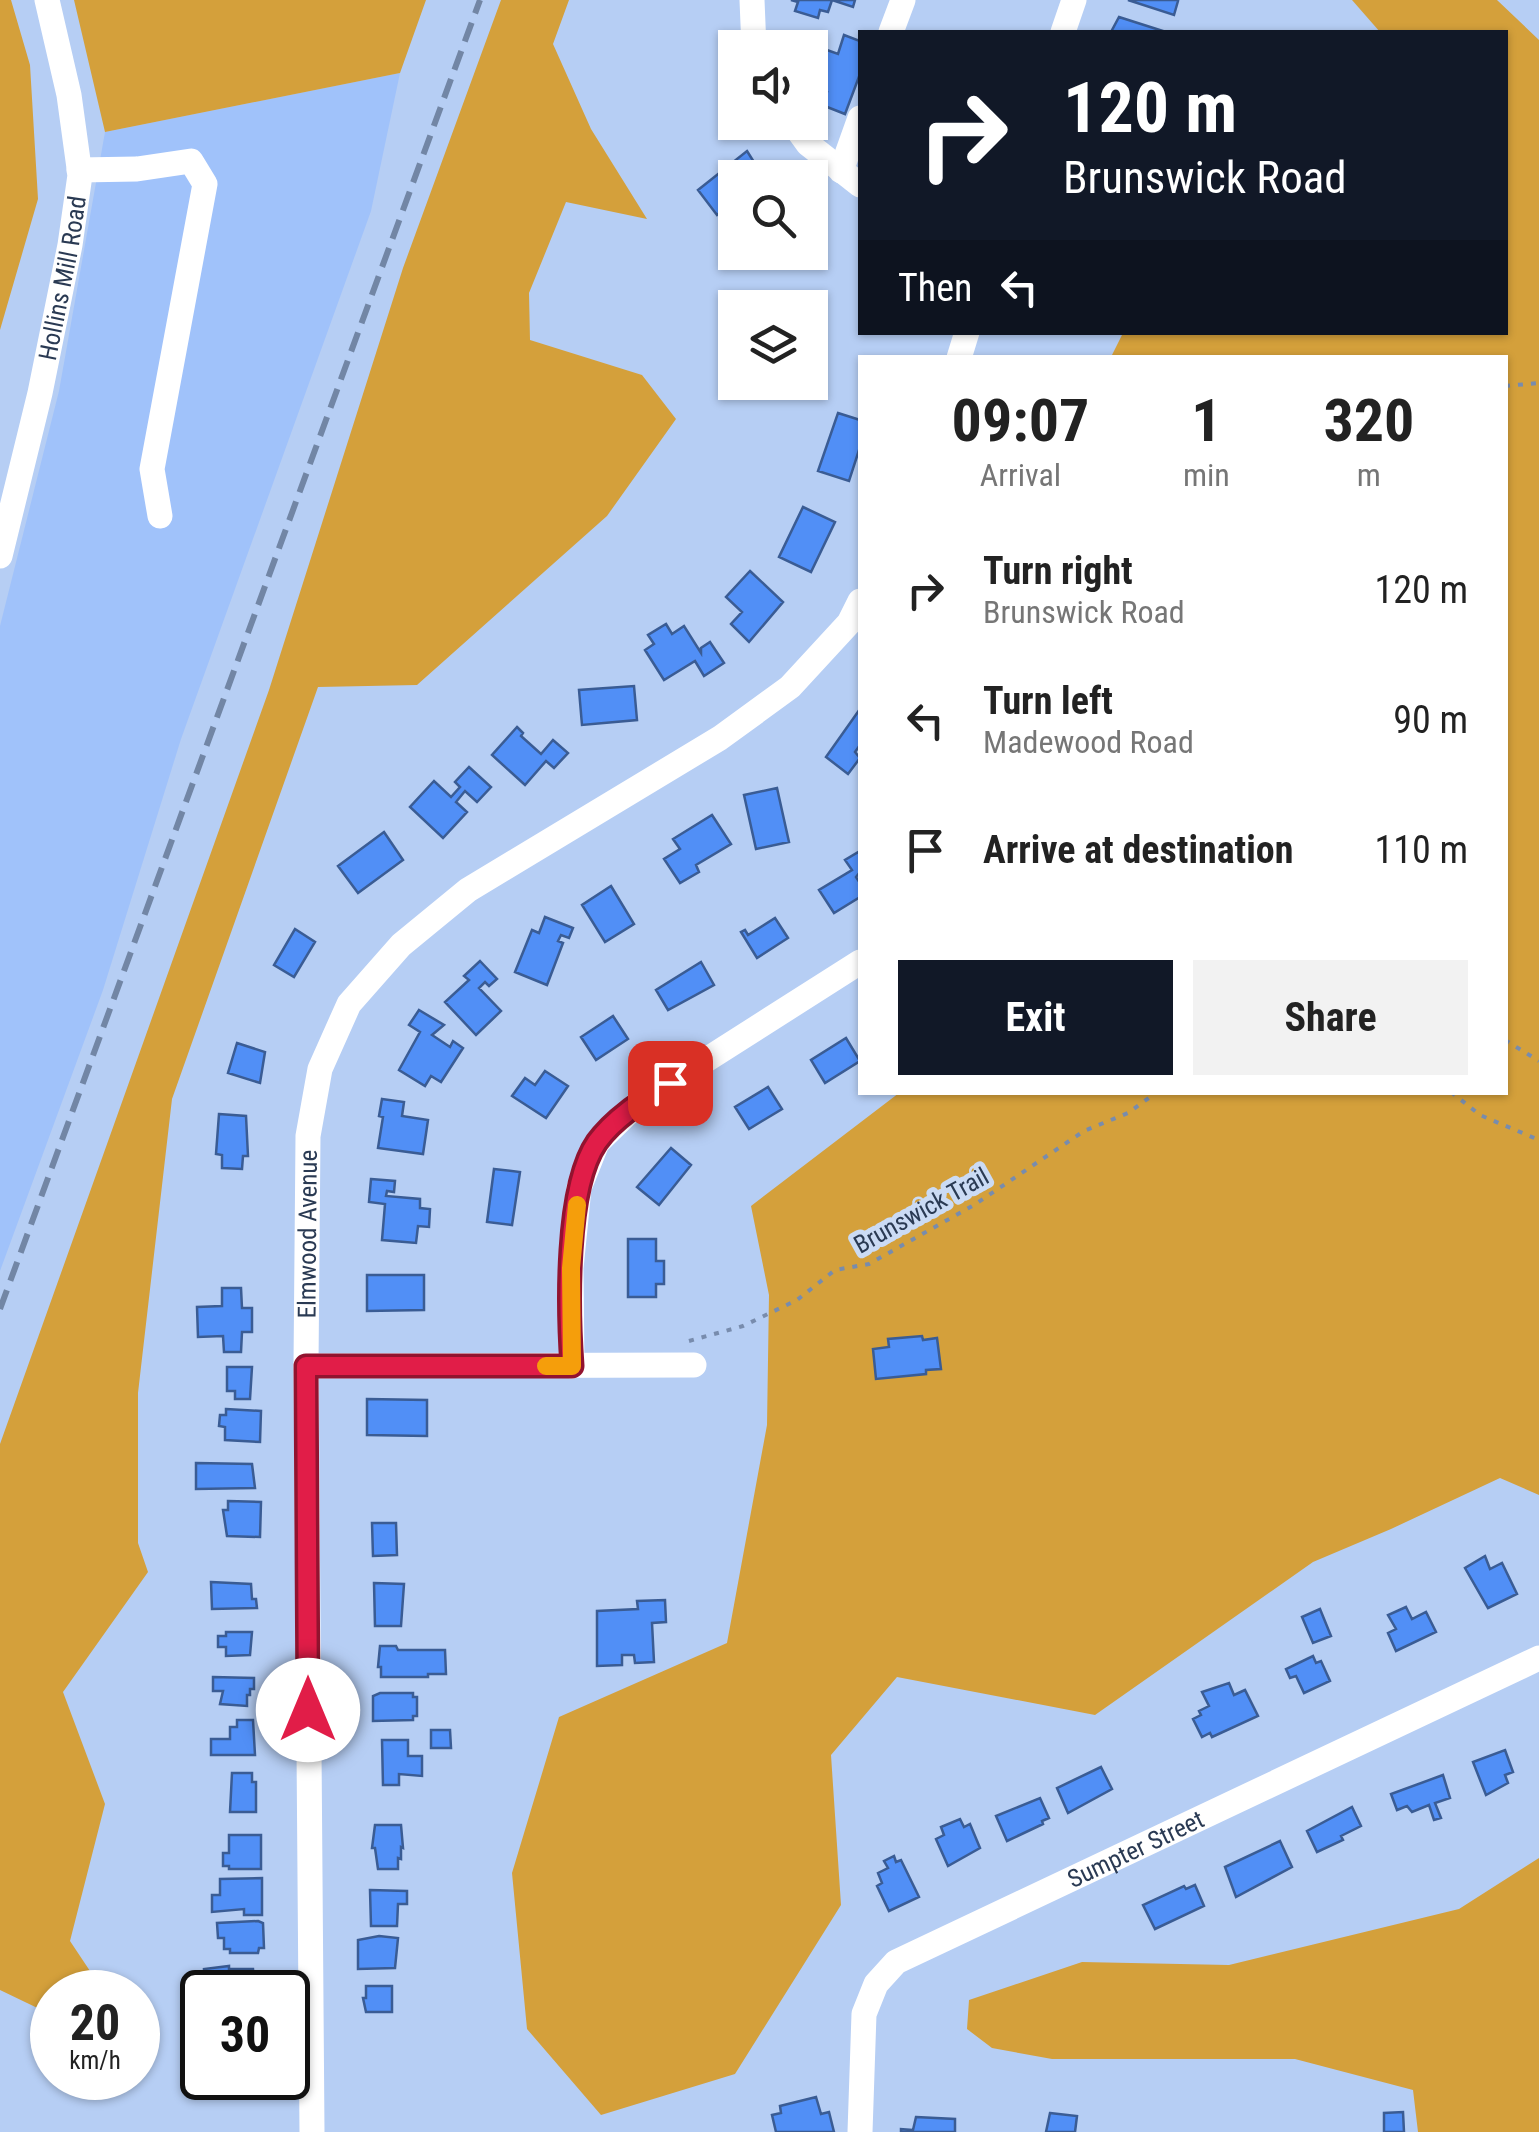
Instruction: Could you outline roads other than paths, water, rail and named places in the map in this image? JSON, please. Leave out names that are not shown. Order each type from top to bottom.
[{"type":"street","name":"Hollins Mill Road","points":[[0,556],[63,282],[80,170],[69,95],[47,0]]},
{"type":"street","points":[[752,0],[753,30]]},
{"type":"street","points":[[892,30],[903,0]]},
{"type":"street","points":[[1064,30],[1074,0]]},
{"type":"street","points":[[805,140],[850,178],[858,130]]},
{"type":"street","points":[[80,170],[138,169],[190,162],[205,184],[152,469],[160,516]]},
{"type":"street","name":"Elmwood Avenue","points":[[312,2132],[306,1366],[308,1136],[320,1069],[349,1004],[401,945],[468,890],[720,738],[790,687],[850,623],[858,605]]},
{"type":"street","points":[[572,1366],[571,1268],[579,1188],[596,1143],[637,1104],[858,963]]},
{"type":"street","points":[[306,1366],[572,1366],[691,1354]]},
{"type":"street","name":"Sumpter Street","points":[[860,2132],[864,2014],[876,1984],[896,1962],[1539,1658]]},
{"type":"railway","points":[[0,1309],[480,0]]}]
